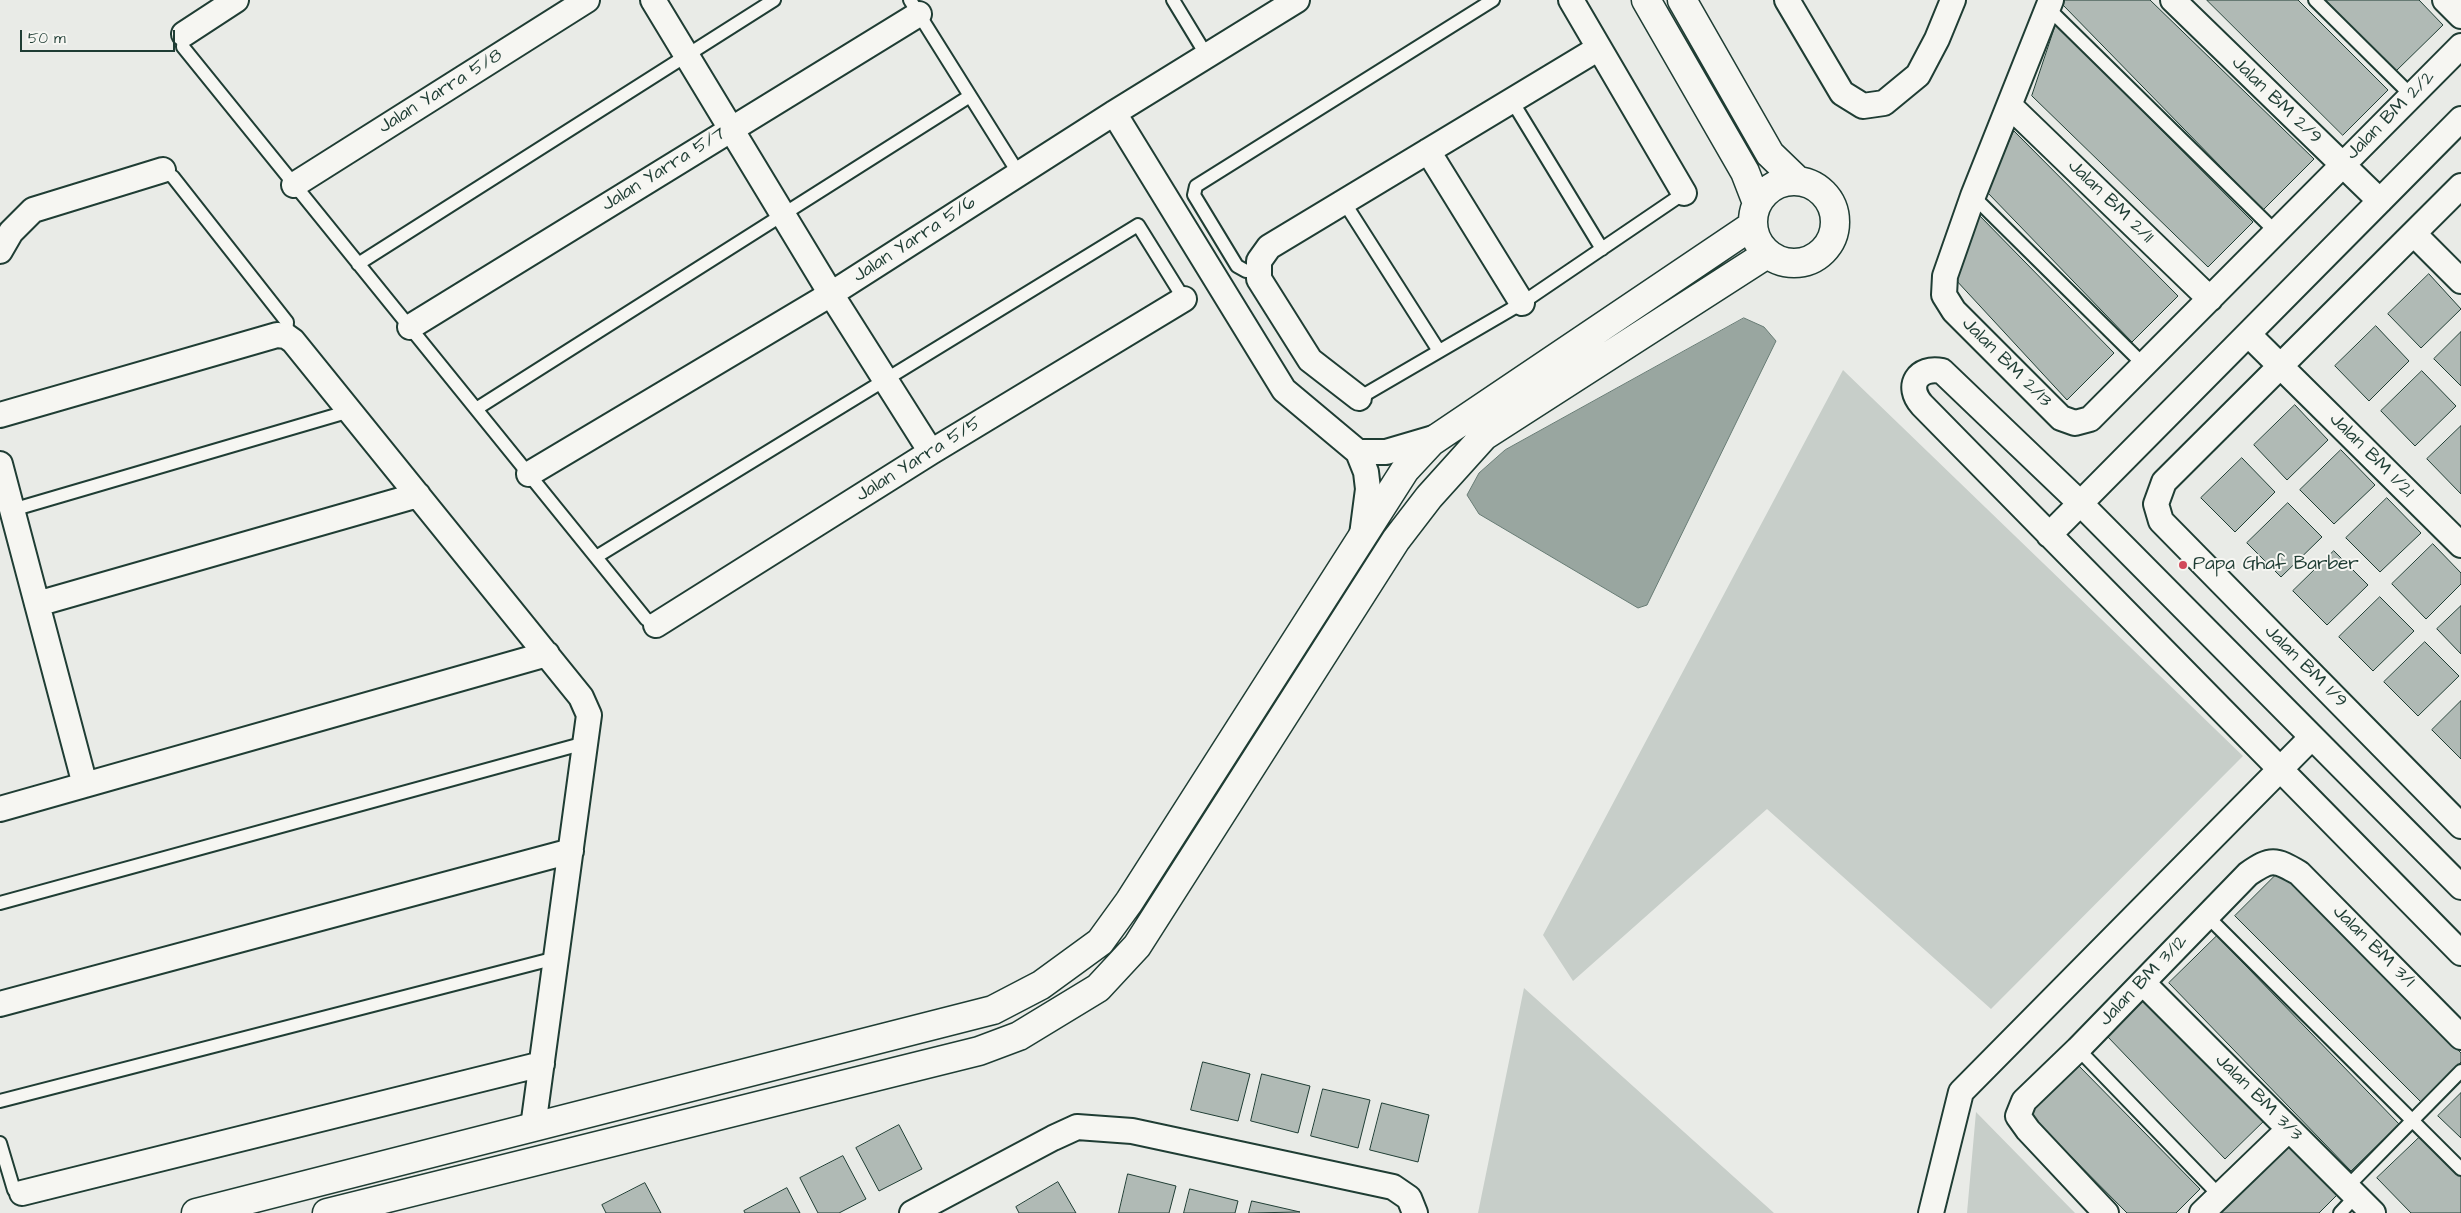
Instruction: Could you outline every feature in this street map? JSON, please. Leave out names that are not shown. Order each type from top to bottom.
[{"type":"street","points":[[184,34],[236,0]]},
{"type":"street","name":"Jalan Yarra 5/8","points":[[294,185],[587,0]]},
{"type":"street","points":[[653,0],[831,294],[931,452]]},
{"type":"street","name":"Jalan Yarra 5/6","points":[[529,474],[831,294],[1114,113],[1297,0]]},
{"type":"street","points":[[1571,0],[1684,192]]},
{"type":"street","points":[[1646,0],[1745,172],[1755,214],[1758,243],[1767,254],[1780,261],[1793,263],[1807,261],[1820,254],[1832,237],[1835,216],[1831,203],[1817,188],[1797,180],[1770,154],[1682,0]]},
{"type":"street","points":[[1787,0],[1842,93],[1863,106],[1884,103],[1918,75],[1937,39],[1952,0]]},
{"type":"street","name":"Jalan BM 2/9","points":[[2173,0],[2380,201]]},
{"type":"street","points":[[2444,0],[2461,16]]},
{"type":"street","points":[[1973,196],[2050,4]]},
{"type":"street","name":"Jalan Yarra 5/7","points":[[410,327],[731,128],[915,7]]},
{"type":"street","name":"Jalan BM 2/2","points":[[2075,423],[2090,419],[2461,46]]},
{"type":"street","points":[[1359,398],[1310,360],[1260,279],[1259,261],[1269,248],[1599,48]]},
{"type":"street","name":"Jalan BM 2/11","points":[[2010,106],[2210,299]]},
{"type":"street","points":[[1114,113],[1284,390],[1358,452],[1366,472],[1368,490],[1362,535]]},
{"type":"street","points":[[2049,535],[2461,119]]},
{"type":"street","points":[[1428,151],[1522,303]]},
{"type":"street","points":[[0,251],[11,232],[33,210],[163,170]]},
{"type":"street","points":[[196,1213],[993,1010],[1042,985],[1100,942],[1129,902],[1405,470],[1438,437],[1755,214],[1764,193],[1774,185],[1785,181],[1797,180]]},
{"type":"street","points":[[2280,366],[2461,186]]},
{"type":"street","name":"Jalan BM 2/13","points":[[1973,196],[1945,276],[1944,295],[1954,311],[2061,418],[2075,423]]},
{"type":"street","points":[[2414,234],[2461,281]]},
{"type":"street","points":[[327,1213],[979,1051],[1019,1036],[1098,988],[1137,946],[1396,540],[1428,497],[1484,436],[1767,254]]},
{"type":"street","name":"Jalan Yarra 5/5","points":[[656,625],[931,452],[1184,299]]},
{"type":"street","name":"Jalan BM 1/21","points":[[2248,335],[2461,545]]},
{"type":"street","points":[[0,415],[277,336],[286,336],[293,340],[547,654],[586,706],[589,715],[533,1127]]},
{"type":"street","name":"Jalan BM 1/9","points":[[2280,366],[2164,482],[2156,504],[2161,521],[2461,826]]},
{"type":"street","points":[[2461,887],[2080,503],[1942,371],[1932,369],[1923,372],[1917,378],[1914,388],[1915,397],[2278,770],[2461,953]]},
{"type":"street","points":[[1358,452],[1386,452],[1438,437]]},
{"type":"street","points":[[0,464],[86,785]]},
{"type":"street","points":[[37,604],[418,495]]},
{"type":"street","points":[[0,809],[547,654]]},
{"type":"street","points":[[1930,1213],[1961,1092],[2312,737]]},
{"type":"street","points":[[0,1004],[571,851]]},
{"type":"street","name":"Jalan BM 3/12","points":[[2106,1213],[2028,1130],[2018,1116],[2024,1101],[2078,1049],[2248,874],[2266,862],[2281,862]]},
{"type":"street","name":"Jalan BM 3/1","points":[[2281,862],[2300,873],[2461,1036]]},
{"type":"street","name":"Jalan BM 3/3","points":[[2143,983],[2373,1213]]},
{"type":"street","points":[[22,1193],[542,1064]]},
{"type":"street","points":[[912,1213],[1053,1138],[1078,1127],[1132,1130],[1393,1187],[1410,1198],[1415,1213]]},
{"type":"street","points":[[2202,1213],[2289,1129]]},
{"type":"lane","points":[[358,264],[686,54],[774,0]]},
{"type":"lane","points":[[1173,0],[1207,56]]},
{"type":"lane","points":[[1260,271],[1246,271],[1237,266],[1194,195],[1196,186],[1493,0]]},
{"type":"lane","points":[[2315,0],[2412,96]]},
{"type":"lane","points":[[2050,4],[2276,232]]},
{"type":"lane","points":[[915,7],[1019,174]]},
{"type":"lane","points":[[184,34],[183,47],[646,619],[656,625]]},
{"type":"lane","points":[[476,409],[970,96]]},
{"type":"lane","points":[[1512,101],[1602,249]]},
{"type":"lane","points":[[163,170],[173,177],[288,322],[286,336]]},
{"type":"lane","points":[[1359,398],[1522,303],[1684,192]]},
{"type":"lane","points":[[1973,196],[2144,365]]},
{"type":"lane","points":[[1344,202],[1439,351]]},
{"type":"lane","points":[[596,557],[1138,225],[1184,299]]},
{"type":"lane","points":[[12,510],[350,411]]},
{"type":"lane","points":[[0,903],[585,743]]},
{"type":"lane","points":[[2207,916],[2461,1169]]},
{"type":"lane","points":[[0,1102],[556,958]]},
{"type":"lane","points":[[2078,1049],[2220,1196]]},
{"type":"lane","points":[[2340,1213],[2352,1192],[2413,1121],[2461,1071]]},
{"type":"lane","points":[[0,1143],[14,1190],[22,1193]]},
{"type":"shaded area","points":[[1744,318],[1764,327],[1776,341],[1647,605],[1638,608],[1479,514],[1467,495],[1479,473],[1505,450]]},
{"type":"shaded area","points":[[1843,370],[2243,756],[1991,1009],[1767,809],[1573,981],[1543,935]]},
{"type":"shaded area","points":[[1524,988],[1774,1213],[1478,1213]]},
{"type":"shaded area","points":[[1976,1112],[2075,1213],[1967,1213]]},
{"type":"building","points":[[2065,0],[2150,0],[2314,159],[2263,210],[2063,5]]},
{"type":"building","points":[[2207,0],[2298,0],[2388,90],[2343,135]]},
{"type":"building","points":[[2326,0],[2419,0],[2443,25],[2395,72]]},
{"type":"building","points":[[2056,24],[2253,222],[2208,267],[2032,96]]},
{"type":"building","points":[[2014,131],[2178,296],[2132,342],[1987,192]]},
{"type":"building","points":[[1978,214],[2114,353],[2067,400],[1955,279]]},
{"type":"building","points":[[2429,274],[2461,309],[2421,348],[2388,314]]},
{"type":"building","points":[[2376,326],[2409,361],[2369,401],[2335,366]]},
{"type":"building","points":[[2461,332],[2461,386],[2434,359]]},
{"type":"building","points":[[2422,371],[2456,406],[2415,446],[2381,411]]},
{"type":"building","points":[[2295,405],[2328,440],[2287,480],[2254,445]]},
{"type":"building","points":[[2461,426],[2461,494],[2427,459]]},
{"type":"building","points":[[2341,450],[2375,485],[2334,524],[2300,490]]},
{"type":"building","points":[[2242,458],[2275,492],[2235,532],[2201,498]]},
{"type":"building","points":[[2387,498],[2421,533],[2380,572],[2346,538]]},
{"type":"building","points":[[2288,503],[2322,537],[2281,577],[2247,543]]},
{"type":"building","points":[[2433,544],[2461,573],[2461,584],[2426,619],[2392,584]]},
{"type":"building","points":[[2334,551],[2368,585],[2327,625],[2293,591]]},
{"type":"building","points":[[2380,597],[2414,631],[2373,671],[2339,637]]},
{"type":"building","points":[[2461,606],[2461,654],[2437,629]]},
{"type":"building","points":[[2425,642],[2459,676],[2418,716],[2384,682]]},
{"type":"building","points":[[2461,701],[2461,759],[2432,730]]},
{"type":"building","points":[[2280,871],[2461,1053],[2461,1062],[2421,1102],[2235,916]]},
{"type":"building","points":[[2217,936],[2399,1124],[2351,1171],[2169,983]]},
{"type":"building","points":[[2151,993],[2269,1116],[2225,1159],[2107,1036]]},
{"type":"building","points":[[1203,1062],[1250,1074],[1238,1121],[1191,1110]]},
{"type":"building","points":[[2077,1064],[2200,1189],[2176,1213],[2127,1213],[2027,1112]]},
{"type":"building","points":[[1262,1074],[1310,1086],[1298,1133],[1251,1121]]},
{"type":"building","points":[[1323,1089],[1370,1100],[1358,1148],[1311,1136]]},
{"type":"building","points":[[2461,1093],[2461,1138],[2438,1116]]},
{"type":"building","points":[[1382,1103],[1429,1115],[1418,1162],[1370,1150]]},
{"type":"building","points":[[899,1125],[922,1169],[879,1191],[856,1148]]},
{"type":"building","points":[[2422,1135],[2461,1175],[2461,1213],[2411,1213],[2377,1178]]},
{"type":"building","points":[[2290,1143],[2340,1192],[2319,1213],[2219,1213]]},
{"type":"building","points":[[843,1156],[866,1199],[839,1213],[818,1213],[800,1178]]},
{"type":"building","points":[[1128,1174],[1176,1186],[1169,1213],[1119,1213]]},
{"type":"building","points":[[1058,1182],[1076,1213],[1019,1213],[1016,1207]]},
{"type":"building","points":[[645,1183],[661,1213],[606,1213],[602,1205]]},
{"type":"building","points":[[787,1188],[800,1213],[745,1213],[744,1211]]},
{"type":"building","points":[[1190,1189],[1238,1201],[1235,1213],[1184,1213]]},
{"type":"building","points":[[1252,1201],[1300,1212],[1249,1213]]},
{"type":"place","name":"Papa Ghaf Barber","points":[[2183,565]]}]
